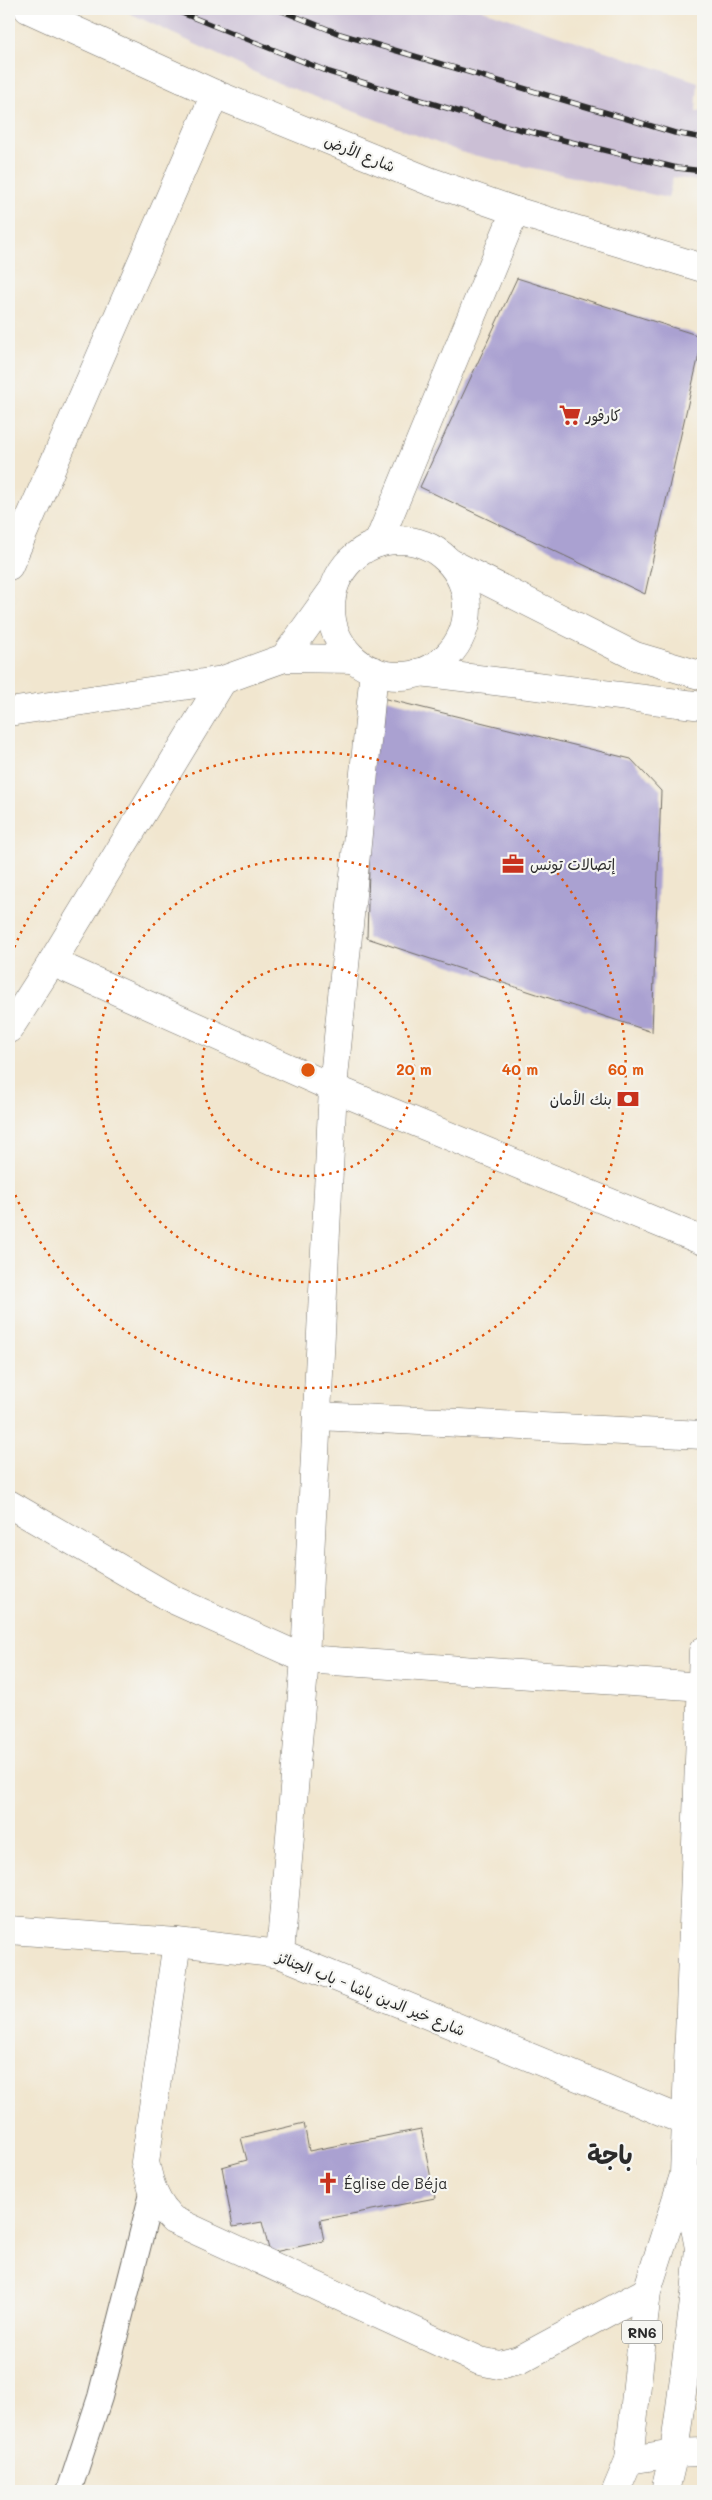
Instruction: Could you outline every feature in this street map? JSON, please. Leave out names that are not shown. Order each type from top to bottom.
[{"type":"street","name":"شارع الأرض","points":[[28,9],[215,94],[429,181],[515,211],[703,268]]},
{"type":"street","points":[[9,566],[215,94]]},
{"type":"street","points":[[378,543],[515,211]]},
{"type":"street","points":[[284,658],[332,591],[349,561],[378,543],[404,539],[430,547],[451,563],[635,656],[703,676]]},
{"type":"street","points":[[9,712],[223,680],[284,658],[364,665],[389,675],[405,676],[420,672],[444,659],[460,638],[467,612],[464,586],[451,563]]},
{"type":"street","points":[[332,591],[330,610],[334,628],[341,645],[364,665]]},
{"type":"street","points":[[280,1954],[305,1659],[333,1088],[364,665]]},
{"type":"street","points":[[420,672],[703,706]]},
{"type":"street","points":[[9,1029],[52,962],[223,680]]},
{"type":"street","points":[[52,962],[333,1088],[703,1241]]},
{"type":"street","points":[[318,1416],[703,1434]]},
{"type":"street","points":[[9,1504],[174,1600],[305,1659],[702,1686]]},
{"type":"street","name":"RN6","points":[[616,2491],[629,2460],[646,2291],[684,2176],[695,2121],[703,1652]]},
{"type":"street","name":"شارع خير الدين باشا - باب الجنائز","points":[[9,1930],[177,1942],[280,1954],[695,2121]]},
{"type":"street","points":[[177,1942],[145,2162],[152,2193],[162,2211],[173,2220],[480,2361],[500,2364],[519,2360],[646,2291]]},
{"type":"street","name":"RN6","points":[[665,2491],[674,2453],[695,2294],[699,2248],[684,2176]]},
{"type":"street","points":[[69,2491],[100,2397],[152,2193]]},
{"type":"street","points":[[629,2460],[674,2453],[703,2452]]},
{"type":"shaded area","points":[[121,9],[480,9],[698,82],[696,111],[703,112],[703,182],[673,177],[668,198],[464,153],[273,81]]},
{"type":"building","name":"كارفور","points":[[517,278],[703,337],[645,594],[420,487]]},
{"type":"building","name":"إتصالات تونس","points":[[374,696],[631,759],[661,791],[652,1032],[367,938]]},
{"type":"building","name":"Église de Béja","points":[[304,2123],[309,2151],[421,2129],[435,2198],[320,2220],[324,2241],[270,2253],[262,2222],[233,2227],[222,2167],[247,2160],[241,2138]]},
{"type":"railway","points":[[172,9],[329,72],[506,126],[677,168],[703,171]]},
{"type":"railway","points":[[277,9],[340,34],[675,133],[703,138]]},
{"type":"place","name":"كارفور","points":[[570,415]]},
{"type":"place","name":"إتصالات تونس","points":[[513,864]]},
{"type":"place","name":"بنك الأمان","points":[[628,1099]]},
{"type":"place","name":"Église de Béja","points":[[328,2183]]},
{"type":"district","name":"باجة","points":[[610,2154]]}]
